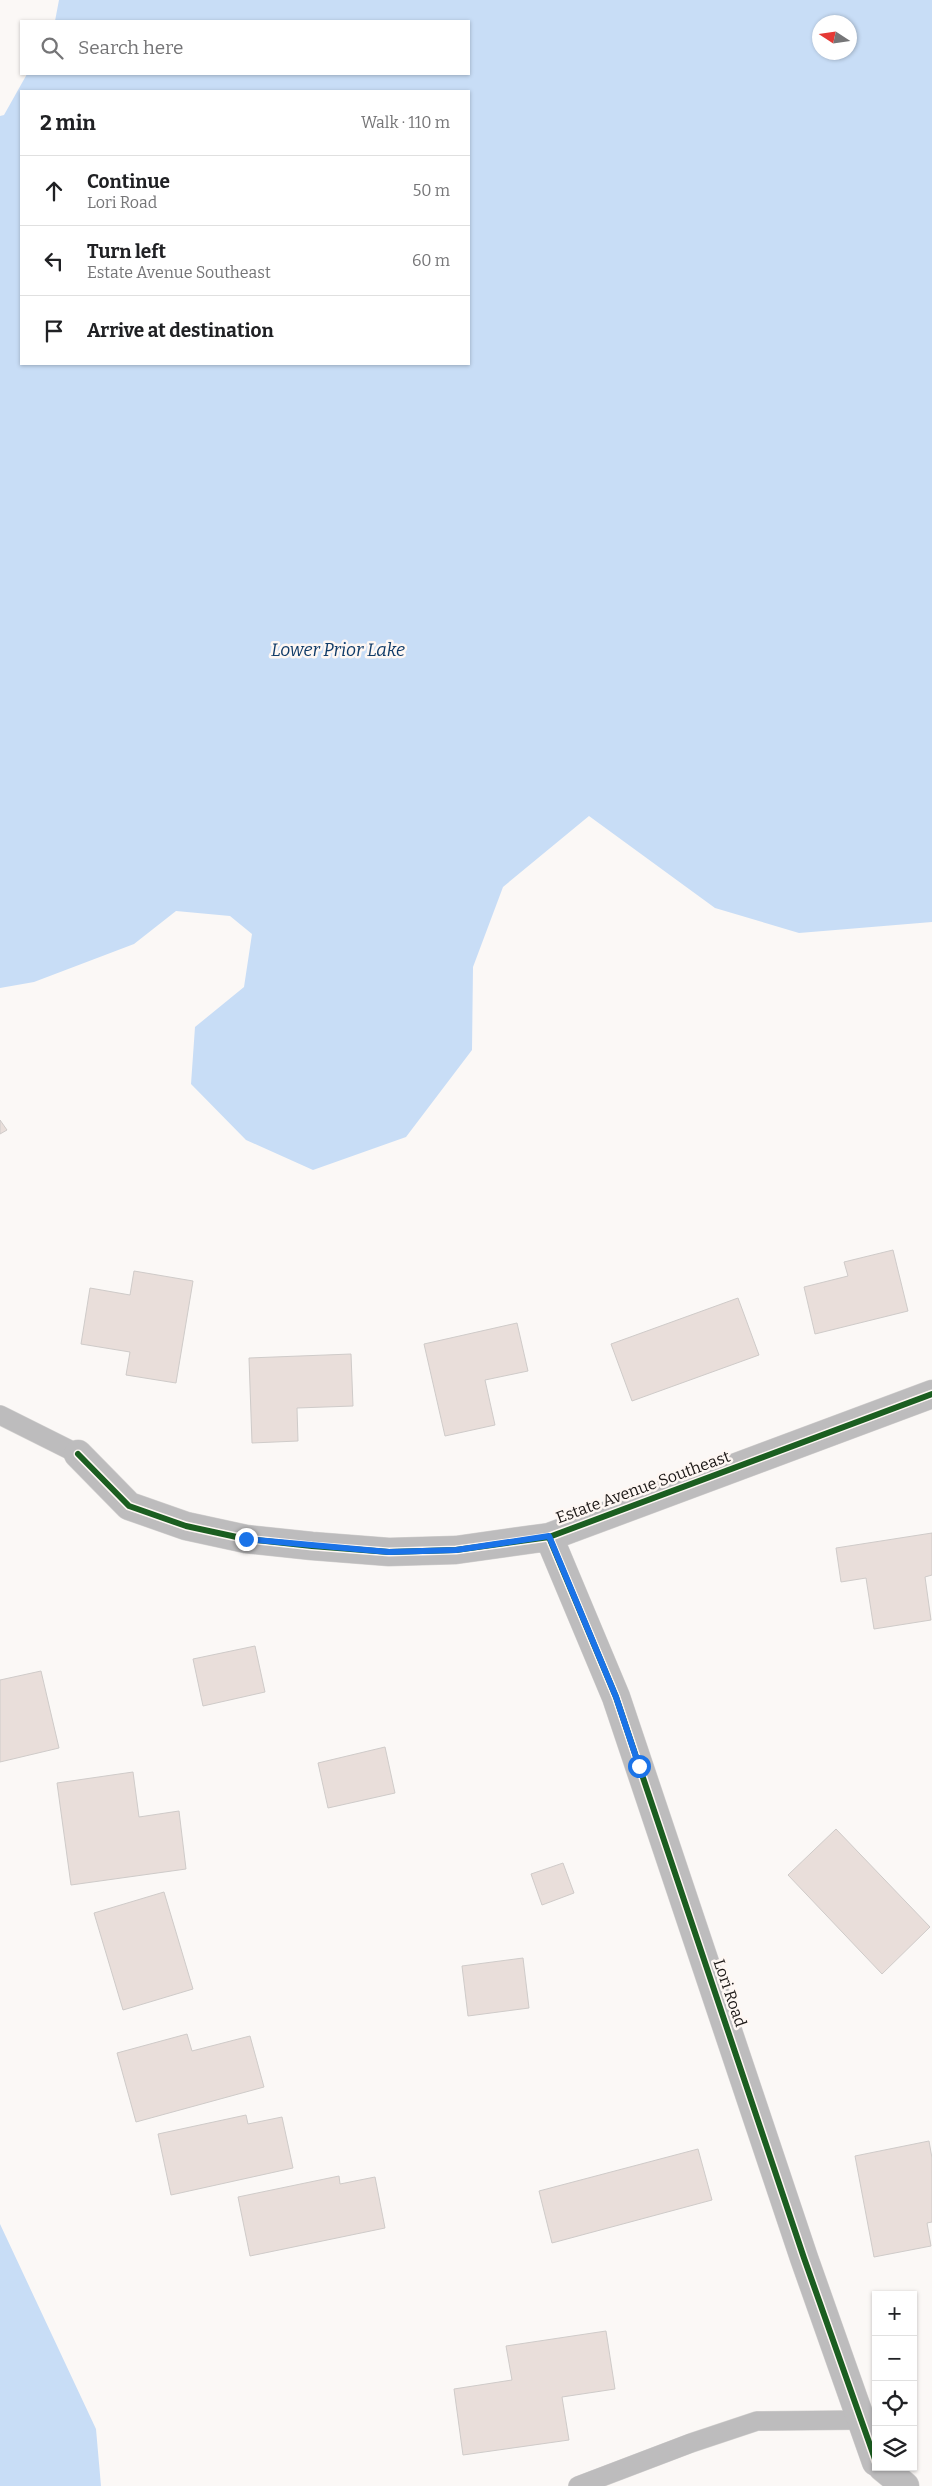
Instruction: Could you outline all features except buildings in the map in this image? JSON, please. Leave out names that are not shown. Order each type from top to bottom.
[{"type":"street","name":"Estate Avenue Southeast","points":[[78,1454],[130,1506],[186,1526],[246,1539],[389,1552],[456,1550],[549,1536],[932,1394]]},
{"type":"street","name":"Lori Road","points":[[549,1536],[616,1697],[872,2451]]},
{"type":"street","points":[[887,2471],[905,2486]]},
{"type":"lane","points":[[0,1415],[78,1454]]},
{"type":"lane","points":[[578,2486],[691,2443],[757,2422],[861,2420]]},
{"type":"water","name":"Lower Prior Lake","points":[[59,0],[932,0],[932,922],[799,933],[715,908],[589,816],[503,887],[473,967],[472,1050],[406,1137],[313,1170],[246,1140],[191,1084],[195,1027],[244,987],[252,934],[230,916],[176,911],[134,944],[34,982],[0,988],[0,116],[4,115],[26,75],[470,75],[470,20],[55,20]]},
{"type":"water","points":[[0,2224],[96,2429],[101,2486],[0,2486]]},
{"type":"cycle path","points":[[78,1454],[129,1506],[186,1526],[246,1539],[312,1546],[389,1552],[456,1550],[549,1537],[932,1394]]},
{"type":"cycle path","points":[[549,1537],[616,1697],[804,2258],[872,2451]]},
{"type":"route","points":[[246,1539],[389,1552],[456,1550],[549,1536],[616,1697],[639,1766]]}]
